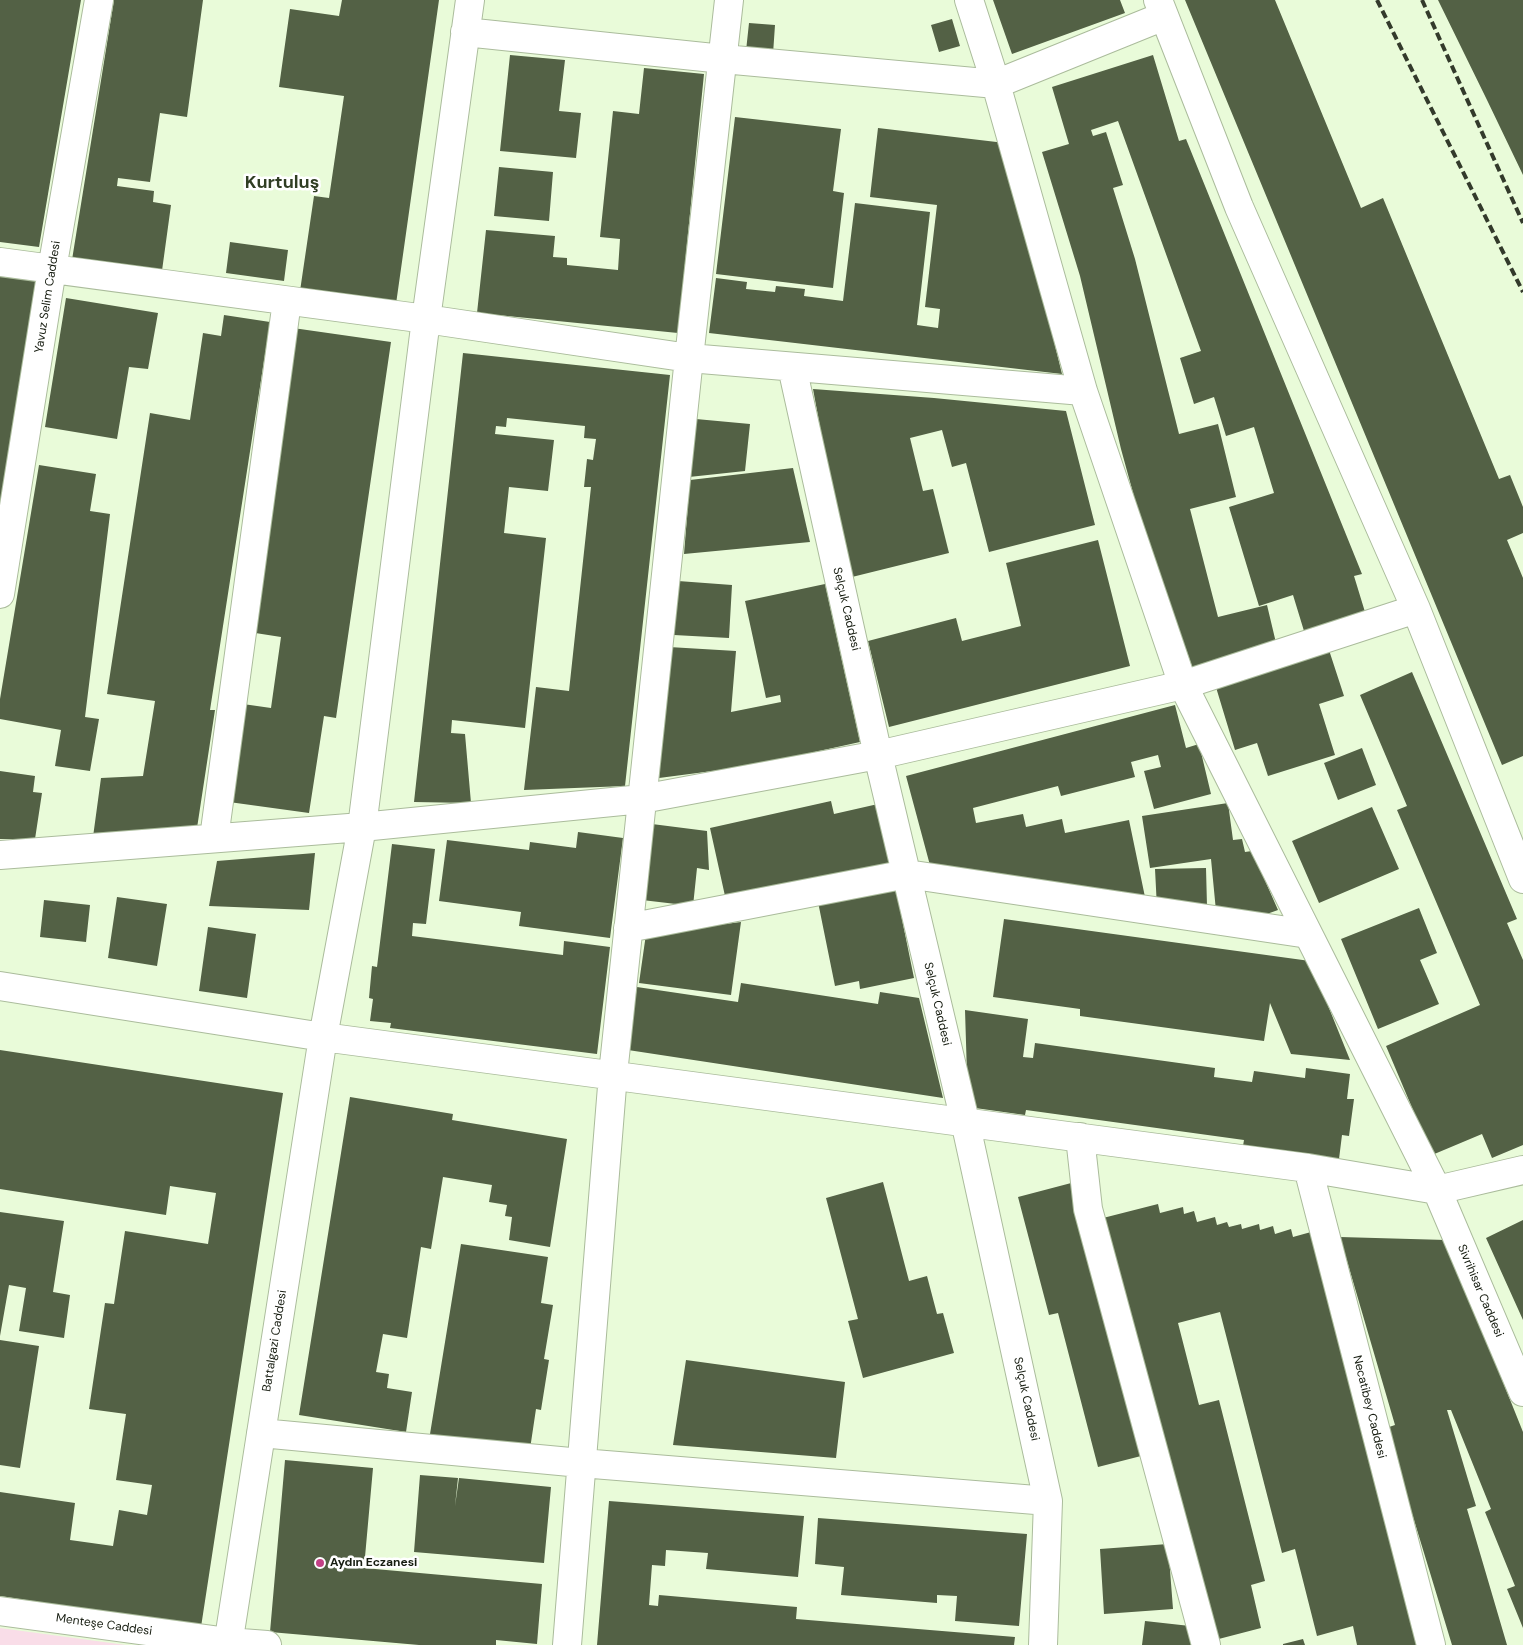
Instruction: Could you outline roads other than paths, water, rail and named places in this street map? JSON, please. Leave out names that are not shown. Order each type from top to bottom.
[{"type":"street","name":"Yavuz Selim Caddesi","points":[[0,594],[52,269],[99,0]]},
{"type":"street","name":"Battalgazi Caddesi","points":[[228,1643],[323,1037],[362,827],[426,319],[470,0]]},
{"type":"street","points":[[566,1645],[613,1074],[729,0]]},
{"type":"street","name":"Sivrihisar Caddesi","points":[[969,0],[996,84],[1083,392],[1183,685],[1437,1190],[1523,1392]]},
{"type":"street","points":[[465,32],[996,84],[1161,8],[1240,207],[1416,609],[1523,878]]},
{"type":"street","points":[[0,262],[426,319],[689,358],[1083,392]]},
{"type":"street","points":[[214,838],[287,301]]},
{"type":"street","name":"Selçuk Caddesi","points":[[792,367],[878,755],[965,1121],[1048,1501],[1043,1645]]},
{"type":"street","points":[[0,854],[362,827],[642,799],[878,755],[1183,685],[1416,609]]},
{"type":"street","points":[[628,928],[907,874],[1308,934]]},
{"type":"street","points":[[0,986],[323,1037],[613,1074],[1308,1168],[1437,1190],[1523,1170]]},
{"type":"street","points":[[1080,1137],[1088,1210],[1206,1645]]},
{"type":"street","name":"Necatibey Caddesi","points":[[1308,1168],[1431,1645]]},
{"type":"street","points":[[261,1433],[581,1463],[1048,1501]]},
{"type":"street","name":"Menteşe Caddesi","points":[[0,1611],[228,1643],[267,1645]]},
{"type":"railway","points":[[1377,0],[1523,292]]},
{"type":"railway","points":[[1422,0],[1523,223]]},
{"type":"place","name":"Aydın Eczanesi","points":[[320,1563]]},
{"type":"district","name":"Kurtuluş","points":[[282,183]]}]
